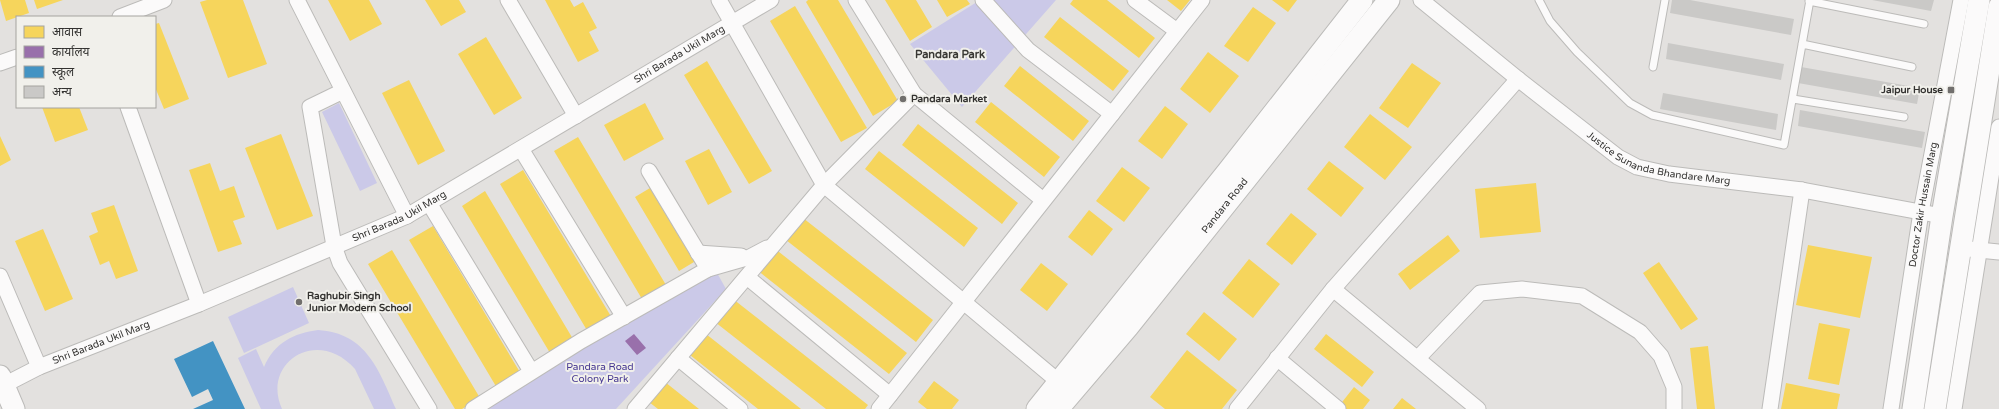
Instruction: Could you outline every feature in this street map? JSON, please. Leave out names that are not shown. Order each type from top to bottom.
[{"type":"main road","name":"Pandara Road","points":[[1037,409],[1362,0]]},
{"type":"main road","name":"Pandara Road","points":[[1058,409],[1133,321],[1389,0]]},
{"type":"main road","name":"Doctor Zakir Hussain Marg","points":[[1913,409],[1942,216],[1979,0]]},
{"type":"main road","points":[[1935,409],[1971,249],[1999,7]]},
{"type":"main road","points":[[2,381],[14,409]]},
{"type":"street","points":[[123,16],[164,0]]},
{"type":"street","points":[[297,0],[407,216]]},
{"type":"street","points":[[508,0],[576,116]]},
{"type":"street","points":[[719,0],[824,185],[1059,382]]},
{"type":"street","name":"Shri Barada Ukil Marg","points":[[2,381],[199,304],[407,216],[770,0]]},
{"type":"street","points":[[856,0],[914,94],[1044,200]]},
{"type":"street","points":[[983,0],[1028,50],[1112,114]]},
{"type":"street","points":[[1136,0],[1177,31]]},
{"type":"street","points":[[879,409],[1202,0]]},
{"type":"street","name":"Justice Sunanda Bhandare Marg","points":[[1421,0],[1518,79],[1618,157],[1637,167],[1669,174],[1802,190],[1942,216]]},
{"type":"street","name":"Doctor Zakir Hussain Marg","points":[[1891,409],[1921,212],[1961,0]]},
{"type":"street","points":[[0,63],[16,57]]},
{"type":"street","points":[[1237,409],[1333,289],[1518,79]]},
{"type":"street","points":[[344,91],[310,107],[334,246],[340,263],[429,409]]},
{"type":"street","points":[[636,409],[824,185],[914,94]]},
{"type":"street","points":[[128,108],[199,304]]},
{"type":"street","points":[[1954,409],[1971,249],[1999,128]]},
{"type":"street","points":[[521,148],[624,317]]},
{"type":"street","points":[[649,171],[708,269]]},
{"type":"street","points":[[1770,409],[1802,190]]},
{"type":"street","points":[[429,203],[532,371]]},
{"type":"street","points":[[473,409],[532,371],[708,269],[750,257],[775,243]]},
{"type":"street","points":[[1971,249],[1999,252]]},
{"type":"street","points":[[698,253],[750,257]]},
{"type":"street","points":[[0,276],[39,367]]},
{"type":"street","points":[[747,277],[890,395]]},
{"type":"street","points":[[1333,289],[1478,409]]},
{"type":"street","points":[[1418,358],[1480,293],[1522,289],[1582,296],[1640,332],[1661,356],[1674,387],[1674,409]]},
{"type":"street","points":[[678,358],[740,409]]},
{"type":"street","points":[[1278,358],[1338,409]]},
{"type":"lane","points":[[1539,0],[1550,20],[1604,79],[1630,103],[1652,115],[1784,145],[1810,1],[1924,24]]},
{"type":"lane","points":[[1653,67],[1665,0]]},
{"type":"lane","points":[[1802,44],[1912,67]]},
{"type":"lane","points":[[1793,99],[1904,117]]},
{"type":"green space","points":[[980,0],[1056,0],[962,107],[910,44]]},
{"type":"green space","points":[[339,103],[377,183],[360,191],[322,112]]},
{"type":"green space","name":"Pandara Road Colony Park","points":[[716,271],[726,289],[616,409],[478,409]]},
{"type":"green space","points":[[293,287],[309,323],[244,353],[228,317]]},
{"type":"green space","points":[[318,330],[335,333],[348,338],[360,346],[377,368],[396,409],[374,409],[355,369],[340,356],[325,351],[310,351],[296,356],[286,365],[279,377],[278,392],[282,409],[261,409],[238,358],[256,349],[264,367],[273,352],[286,341],[309,331]]},
{"type":"building: आवास","points":[[0,0],[25,0],[29,13],[16,16],[16,18],[6,21]]},
{"type":"building: आवास","points":[[34,0],[63,0],[37,9]]},
{"type":"building: आवास","points":[[207,0],[243,0],[267,64],[228,78],[200,2]]},
{"type":"building: आवास","points":[[328,0],[369,0],[382,24],[350,41]]},
{"type":"building: आवास","points":[[425,0],[459,0],[466,12],[441,26]]},
{"type":"building: आवास","points":[[545,0],[570,0],[574,7],[583,2],[597,28],[589,32],[599,51],[578,62]]},
{"type":"building: आवास","points":[[808,0],[838,0],[898,101],[873,116],[806,2]]},
{"type":"building: आवास","points":[[885,0],[916,0],[932,27],[910,41]]},
{"type":"building: आवास","points":[[937,0],[967,0],[970,4],[947,17]]},
{"type":"building: आवास","points":[[1073,0],[1107,0],[1155,38],[1139,58],[1070,4]]},
{"type":"building: आवास","points":[[1167,0],[1190,0],[1181,11]]},
{"type":"building: आवास","points":[[1272,0],[1297,0],[1288,12]]},
{"type":"building: आवास","points":[[795,6],[867,128],[841,142],[770,21]]},
{"type":"building: आवास","points":[[1253,7],[1276,23],[1248,62],[1224,46]]},
{"type":"building: आवास","points":[[1060,17],[1129,71],[1113,91],[1044,37]]},
{"type":"building: आवास","points":[[159,23],[189,99],[164,109],[156,89],[156,24]]},
{"type":"building: आवास","points":[[486,37],[522,98],[494,115],[458,54]]},
{"type":"building: आवास","points":[[1208,52],[1239,76],[1210,113],[1180,89]]},
{"type":"building: आवास","points":[[707,61],[772,171],[749,184],[684,75]]},
{"type":"building: आवास","points":[[1412,63],[1441,83],[1408,128],[1379,108]]},
{"type":"building: आवास","points":[[1020,66],[1089,121],[1073,141],[1004,86]]},
{"type":"building: आवास","points":[[409,80],[445,151],[418,165],[382,93]]},
{"type":"building: आवास","points":[[991,102],[1060,157],[1044,177],[975,122]]},
{"type":"building: आवास","points":[[645,103],[664,139],[624,161],[604,125]]},
{"type":"building: आवास","points":[[1165,106],[1188,124],[1162,159],[1138,141]]},
{"type":"building: आवास","points":[[42,108],[79,108],[88,130],[55,142]]},
{"type":"building: आवास","points":[[1370,114],[1412,147],[1385,180],[1344,147]]},
{"type":"building: आवास","points":[[918,124],[1018,203],[1002,224],[902,145]]},
{"type":"building: आवास","points":[[281,134],[313,216],[277,230],[245,148]]},
{"type":"building: आवास","points":[[0,136],[11,160],[0,166]]},
{"type":"building: आवास","points":[[578,137],[666,285],[642,299],[554,151]]},
{"type":"building: आवास","points":[[709,149],[732,192],[708,205],[685,161]]},
{"type":"building: आवास","points":[[879,151],[978,228],[964,247],[865,169]]},
{"type":"building: आवास","points":[[1329,161],[1364,188],[1341,217],[1307,189]]},
{"type":"building: आवास","points":[[210,163],[220,191],[234,186],[245,217],[233,221],[242,244],[218,252],[189,170]]},
{"type":"building: आवास","points":[[1122,167],[1150,188],[1124,222],[1096,201]]},
{"type":"building: आवास","points":[[523,170],[612,318],[588,332],[500,184]]},
{"type":"building: आवास","points":[[1536,183],[1541,232],[1480,238],[1475,189]]},
{"type":"building: आवास","points":[[655,185],[699,259],[679,271],[635,197]]},
{"type":"building: आवास","points":[[485,191],[573,339],[550,353],[462,206]]},
{"type":"building: आवास","points":[[114,205],[138,271],[116,279],[109,261],[100,265],[89,236],[98,232],[91,213]]},
{"type":"building: आवास","points":[[1089,210],[1113,229],[1092,256],[1068,237]]},
{"type":"building: आवास","points":[[1291,213],[1317,234],[1292,265],[1266,244]]},
{"type":"building: आवास","points":[[803,218],[933,320],[916,342],[786,240]]},
{"type":"building: आवास","points":[[433,226],[521,374],[497,388],[409,240]]},
{"type":"building: आवास","points":[[43,229],[73,299],[45,311],[15,241]]},
{"type":"building: आवास","points":[[1448,235],[1460,251],[1410,290],[1398,274]]},
{"type":"building: आवास","points":[[1808,245],[1872,257],[1860,318],[1796,305]]},
{"type":"building: आवास","points":[[774,248],[907,353],[889,374],[757,270]]},
{"type":"building: आवास","points":[[392,250],[480,398],[462,409],[455,409],[368,264]]},
{"type":"building: आवास","points":[[1249,259],[1280,284],[1253,318],[1222,293]]},
{"type":"building: आवास","points":[[1659,262],[1698,319],[1681,330],[1643,273]]},
{"type":"building: आवास","points":[[1041,263],[1068,284],[1047,311],[1020,290]]},
{"type":"building: आवास","points":[[733,299],[868,405],[865,409],[826,409],[715,322]]},
{"type":"building: आवास","points":[[1204,312],[1237,339],[1219,361],[1186,334]]},
{"type":"building: आवास","points":[[1819,323],[1850,329],[1839,385],[1808,379]]},
{"type":"building: आवास","points":[[706,334],[801,409],[758,409],[690,355]]},
{"type":"building: आवास","points":[[1326,334],[1374,372],[1362,387],[1314,349]]},
{"type":"building: आवास","points":[[1708,346],[1715,409],[1697,409],[1690,348]]},
{"type":"building: आवास","points":[[1187,350],[1237,390],[1222,409],[1165,409],[1150,397]]},
{"type":"building: आवास","points":[[934,381],[959,400],[952,409],[927,409],[918,402]]},
{"type":"building: आवास","points":[[665,382],[699,409],[658,409],[649,402]]},
{"type":"building: आवास","points":[[1786,383],[1840,394],[1837,409],[1781,409]]},
{"type":"building: आवास","points":[[1354,387],[1370,400],[1363,409],[1343,409],[1339,406]]},
{"type":"building: आवास","points":[[1402,398],[1416,409],[1393,409]]},
{"type":"building: कार्यालय","points":[[634,334],[646,348],[637,355],[625,341]]},
{"type":"building: स्कूल","points":[[213,341],[245,409],[193,409],[213,400],[208,389],[192,397],[174,359]]},
{"type":"building: अन्य","points":[[1672,0],[1690,0],[1794,19],[1791,35],[1670,13]]},
{"type":"building: अन्य","points":[[1872,0],[1934,0],[1931,11]]},
{"type":"building: अन्य","points":[[1668,43],[1784,64],[1781,80],[1666,59]]},
{"type":"building: अन्य","points":[[1801,67],[1920,88],[1917,104],[1798,83]]},
{"type":"building: अन्य","points":[[1663,93],[1778,114],[1776,130],[1660,109]]},
{"type":"building: अन्य","points":[[1800,110],[1925,132],[1922,148],[1798,126]]},
{"type":"place","name":"Jaipur House","points":[[1951,90]]},
{"type":"place","name":"Pandara Market","points":[[903,99]]},
{"type":"place","name":"Raghubir Singh Junior Modern School","points":[[299,302]]},
{"type":"district","name":"Pandara Park","points":[[950,54]]}]
